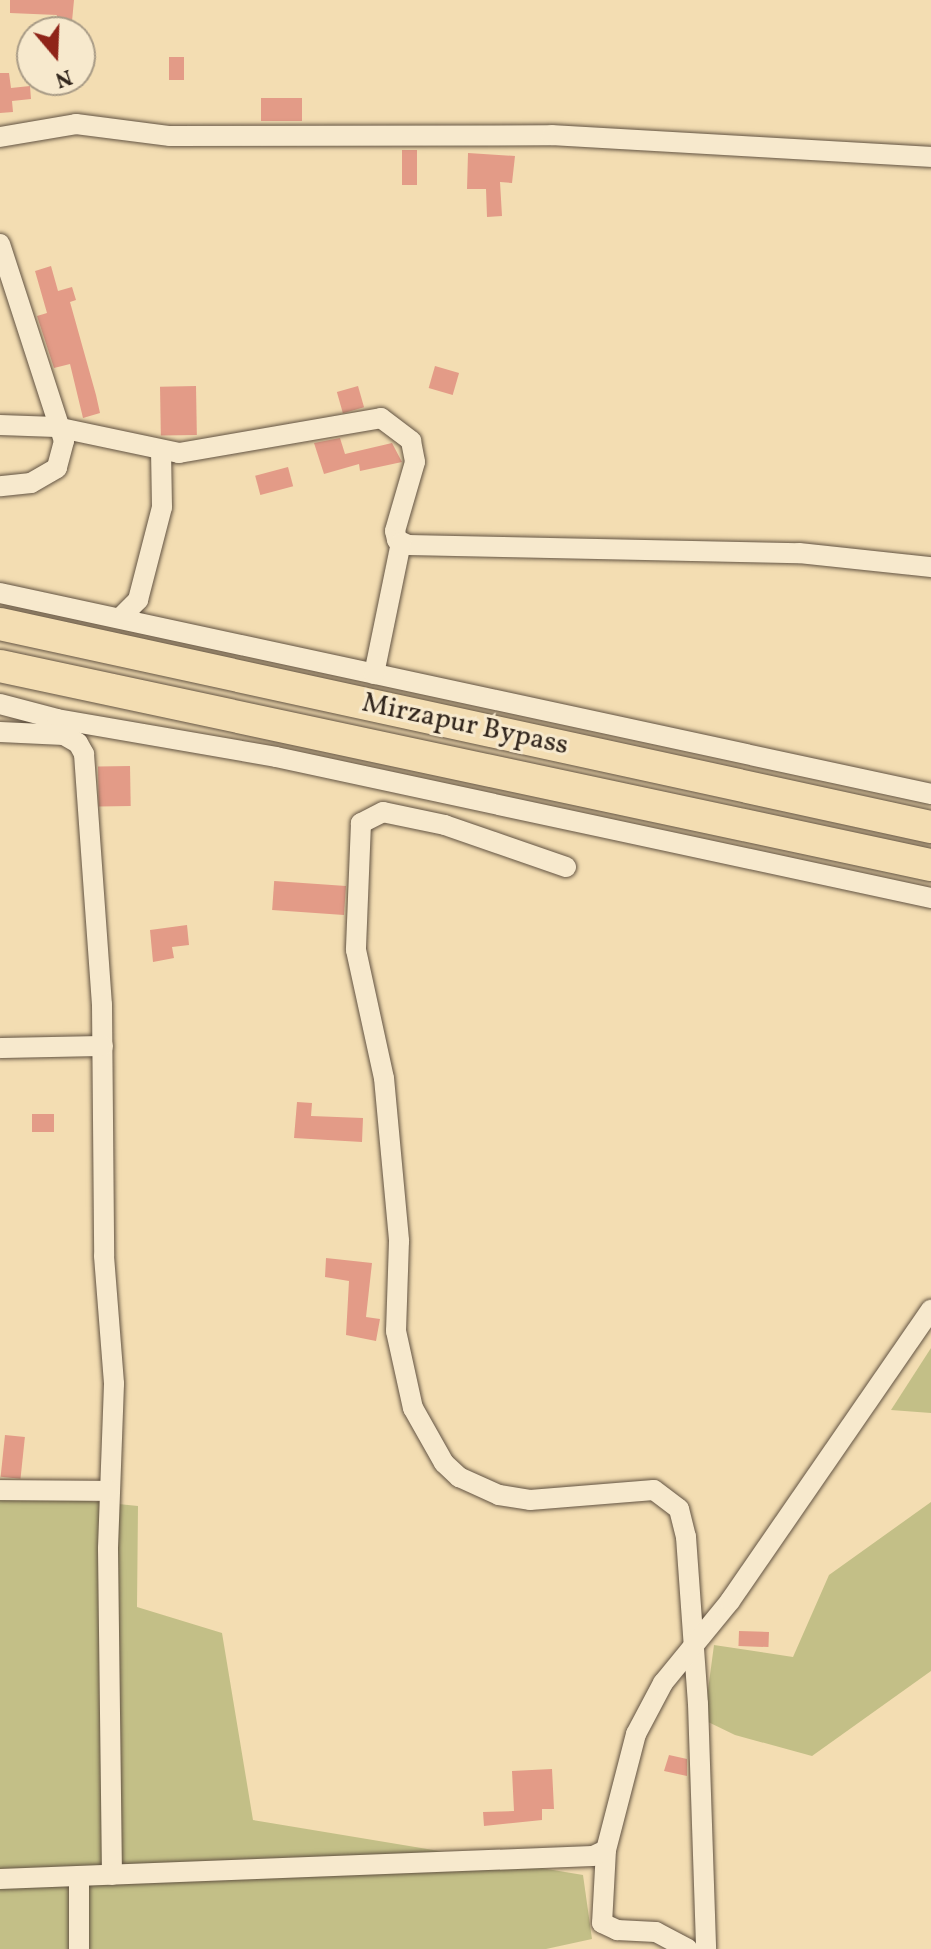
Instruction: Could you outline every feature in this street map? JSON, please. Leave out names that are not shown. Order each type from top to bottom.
[{"type":"highway","name":"Mirzapur Bypass","points":[[0,624],[931,827]]},
{"type":"highway","points":[[0,666],[931,865]]},
{"type":"street","points":[[0,137],[76,124],[170,136],[552,135],[931,157]]},
{"type":"street","points":[[0,244],[56,427],[64,441],[57,468],[31,483],[0,486]]},
{"type":"street","points":[[0,425],[56,427],[179,453],[381,418],[405,433],[415,462],[395,531],[401,543],[374,674]]},
{"type":"street","points":[[122,616],[138,600],[162,507],[161,451]]},
{"type":"street","points":[[401,543],[465,549],[799,553],[931,567]]},
{"type":"street","points":[[0,593],[122,616],[374,674],[931,794]]},
{"type":"street","points":[[0,704],[380,780],[931,898]]},
{"type":"street","points":[[0,732],[64,735],[78,743],[84,754],[103,1046],[104,1256],[114,1384],[109,1491],[112,1875]]},
{"type":"street","points":[[380,780],[373,813],[359,831],[356,950],[384,1078],[399,1241],[396,1331],[413,1408],[444,1463],[487,1491],[558,1501],[654,1490],[674,1500],[686,1537],[706,1949]]},
{"type":"street","points":[[373,813],[445,825],[566,867]]},
{"type":"street","points":[[0,1048],[103,1046]]},
{"type":"street","points":[[688,1949],[656,1932],[612,1929],[599,1910],[606,1850],[636,1734],[663,1683],[693,1651],[931,1310]]},
{"type":"street","points":[[0,1490],[109,1491]]},
{"type":"street","points":[[0,1879],[593,1856],[606,1850]]},
{"type":"street","points":[[79,1876],[79,1949]]},
{"type":"shaded area","points":[[931,1348],[931,1413],[891,1410]]},
{"type":"shaded area","points":[[0,1492],[138,1506],[137,1607],[222,1633],[253,1820],[583,1875],[592,1939],[546,1949],[0,1949]]},
{"type":"shaded area","points":[[931,1502],[931,1671],[812,1756],[735,1735],[704,1720],[714,1645],[793,1657],[829,1575]]},
{"type":"building","points":[[10,0],[74,0],[72,16],[10,13]]},
{"type":"building","points":[[169,57],[184,57],[184,80],[169,80]]},
{"type":"building","points":[[0,73],[9,73],[11,88],[16,87],[16,96],[31,96],[31,99],[12,101],[13,112],[0,113]]},
{"type":"building","points":[[261,98],[302,98],[302,121],[261,121]]},
{"type":"building","points":[[402,150],[417,150],[417,185],[402,185]]},
{"type":"building","points":[[468,153],[515,156],[512,183],[500,182],[502,216],[487,217],[486,189],[467,189]]},
{"type":"building","points":[[51,266],[58,291],[72,287],[76,300],[70,302],[100,413],[83,418],[70,364],[54,368],[37,316],[47,313],[35,271]]},
{"type":"building","points":[[435,366],[459,373],[453,395],[429,388]]},
{"type":"building","points":[[196,386],[197,435],[161,436],[160,387]]},
{"type":"building","points":[[358,386],[364,407],[343,413],[337,392]]},
{"type":"building","points":[[340,438],[345,454],[392,443],[402,462],[360,471],[359,464],[324,474],[314,443]]},
{"type":"building","points":[[288,467],[293,486],[260,495],[255,476]]},
{"type":"building","points":[[130,766],[131,806],[99,807],[98,767]]},
{"type":"building","points":[[274,881],[346,886],[344,915],[272,910]]},
{"type":"building","points":[[187,925],[189,945],[172,947],[174,958],[153,962],[150,930]]},
{"type":"building","points":[[297,1102],[312,1103],[311,1116],[363,1118],[362,1142],[294,1138]]},
{"type":"building","points":[[32,1114],[54,1114],[54,1132],[32,1132]]},
{"type":"building","points":[[326,1258],[372,1263],[366,1317],[380,1319],[376,1341],[346,1335],[349,1281],[325,1277]]},
{"type":"building","points":[[5,1435],[25,1437],[21,1479],[1,1477]]},
{"type":"building","points":[[739,1631],[769,1632],[768,1647],[738,1646]]},
{"type":"building","points":[[669,1755],[687,1759],[687,1776],[664,1771]]},
{"type":"building","points":[[552,1769],[554,1809],[542,1809],[542,1820],[484,1826],[483,1812],[514,1811],[512,1771]]}]
